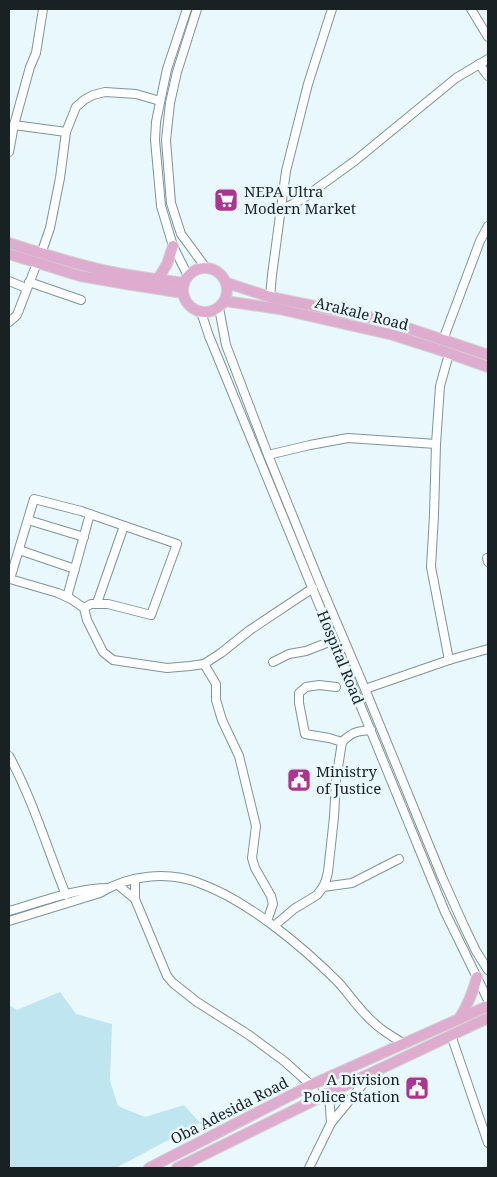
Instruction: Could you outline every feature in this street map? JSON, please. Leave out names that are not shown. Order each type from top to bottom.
[{"type":"main road","points":[[9,243],[80,276],[126,284],[185,284]]},
{"type":"main road","points":[[158,279],[167,264],[173,246]]},
{"type":"main road","points":[[9,254],[185,284]]},
{"type":"main road","points":[[206,268],[215,270],[222,275],[227,283],[228,292],[222,305],[210,312],[201,312],[192,308],[186,302],[185,284],[196,270],[206,268]]},
{"type":"main road","name":"Arakale Road","points":[[227,283],[270,297],[387,321],[488,355]]},
{"type":"main road","name":"Arakale Road","points":[[222,305],[279,308],[352,325],[393,335],[488,367]]},
{"type":"main road","points":[[458,1020],[469,1002],[477,976]]},
{"type":"main road","name":"Oba Adesida Road","points":[[149,1168],[311,1085],[488,1006]]},
{"type":"main road","name":"Oba Adesida Road","points":[[176,1168],[318,1098],[488,1018]]},
{"type":"street","points":[[9,152],[14,125],[36,53],[43,9]]},
{"type":"street","points":[[185,284],[161,206],[155,140],[156,122],[167,69],[187,9]]},
{"type":"street","points":[[197,9],[175,80],[170,102],[166,140],[171,203],[182,234],[206,268]]},
{"type":"street","points":[[270,297],[286,171],[308,84],[332,9]]},
{"type":"street","points":[[471,9],[488,37]]},
{"type":"street","points":[[280,210],[301,200],[356,160],[456,78],[488,58]]},
{"type":"street","points":[[479,64],[488,76]]},
{"type":"street","points":[[9,322],[16,315],[50,228],[60,178],[66,132],[76,107],[93,95],[105,92],[125,92],[160,101]]},
{"type":"street","points":[[14,125],[66,132]]},
{"type":"street","points":[[443,340],[480,242],[488,226]]},
{"type":"street","points":[[9,281],[81,300]]},
{"type":"street","name":"Hospital Road","points":[[222,305],[226,345],[268,455],[442,877],[472,943],[488,970]]},
{"type":"street","name":"Hospital Road","points":[[201,312],[209,336],[445,912],[488,1000]]},
{"type":"street","points":[[449,354],[440,386],[431,567],[449,660]]},
{"type":"street","points":[[268,455],[348,438],[436,444]]},
{"type":"street","points":[[84,608],[97,603],[151,614],[177,544],[90,514],[34,499],[10,579],[58,593],[84,608],[103,652],[113,660],[167,668],[204,664],[250,630],[313,588]]},
{"type":"street","points":[[67,597],[90,514]]},
{"type":"street","points":[[28,520],[84,537]]},
{"type":"street","points":[[97,603],[124,526]]},
{"type":"street","points":[[18,550],[75,569]]},
{"type":"street","points":[[273,662],[290,654],[306,651],[334,640]]},
{"type":"street","points":[[365,689],[449,660],[488,649]]},
{"type":"street","points":[[204,664],[216,684],[216,700],[222,720],[239,756],[256,826],[252,858],[255,868],[271,896],[273,904],[270,924]]},
{"type":"street","points":[[336,687],[319,685],[306,688],[299,693],[299,703],[305,734],[342,742]]},
{"type":"street","points":[[270,924],[317,895],[323,887],[328,872],[336,780],[342,742],[353,733],[371,730]]},
{"type":"street","points":[[9,756],[21,778],[66,895]]},
{"type":"street","points":[[323,887],[352,882],[399,859]]},
{"type":"street","points":[[9,921],[100,893],[118,884],[136,879],[167,876],[197,882],[221,891],[297,945],[339,983],[372,1022],[404,1044]]},
{"type":"street","points":[[136,879],[135,899],[167,976],[197,1002],[284,1060],[311,1085],[318,1098]]},
{"type":"street","points":[[118,884],[135,899]]},
{"type":"street","points":[[9,911],[66,895],[98,888],[109,888]]},
{"type":"street","points":[[451,1036],[488,1143]]},
{"type":"street","points":[[309,1168],[331,1123],[372,1073]]},
{"type":"street","points":[[329,1093],[331,1123]]},
{"type":"shaded area","points":[[60,992],[76,1014],[112,1024],[110,1081],[118,1106],[145,1117],[184,1105],[200,1123],[116,1168],[9,1168],[9,1005],[17,1010]]},
{"type":"place","name":"NEPA Ultra Modern Market","points":[[226,200]]},
{"type":"place","name":"Ministry of Justice","points":[[299,780]]},
{"type":"place","name":"A Division Police Station","points":[[417,1088]]}]
